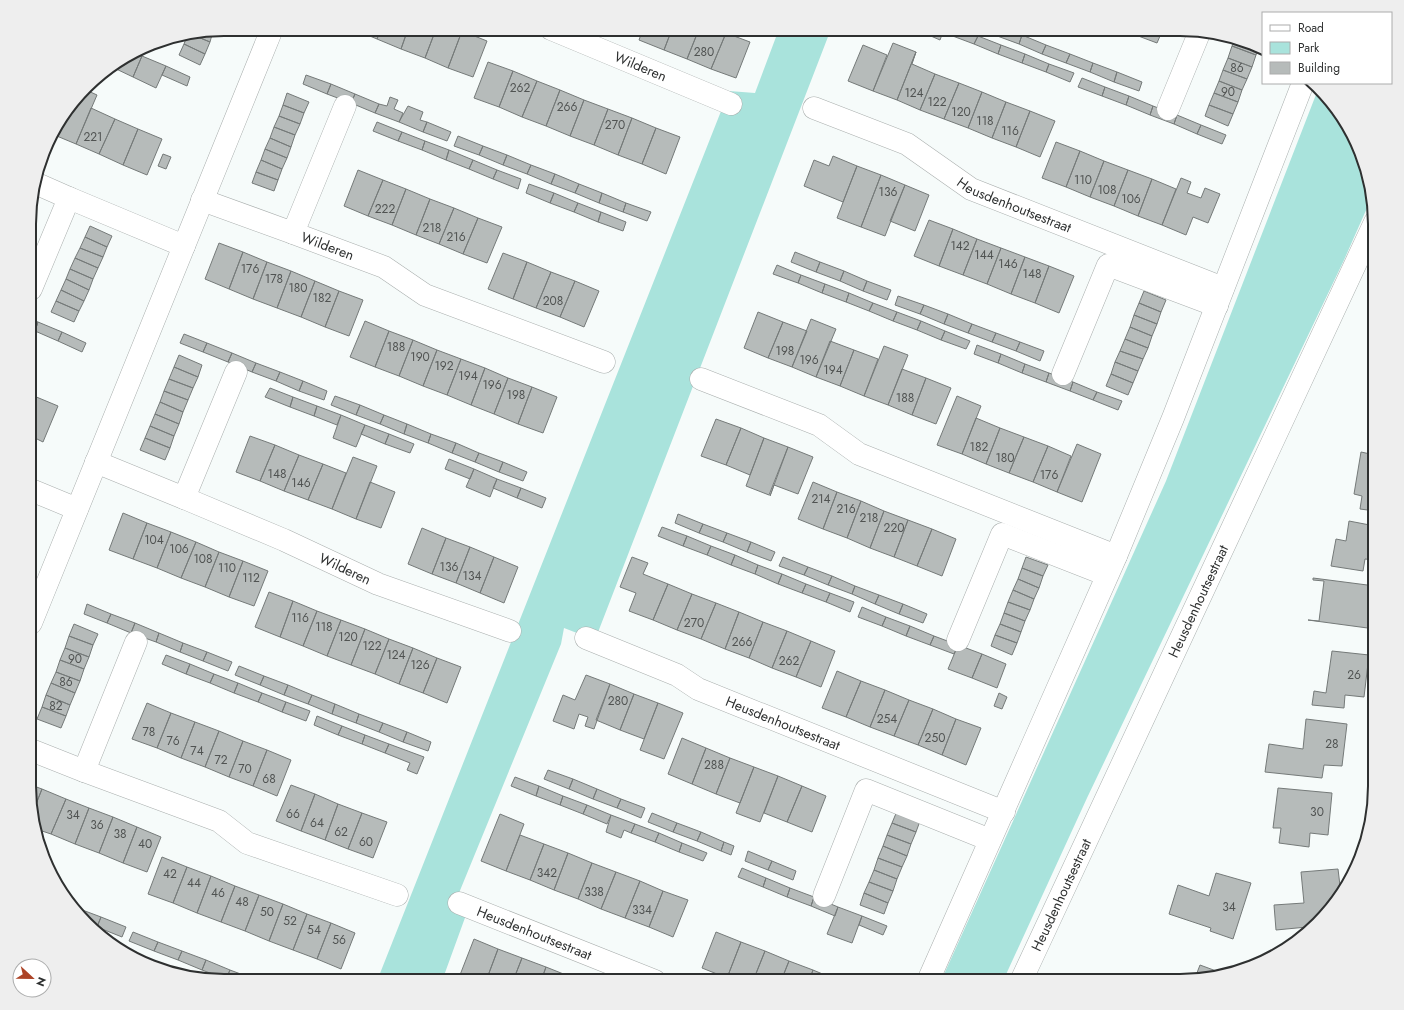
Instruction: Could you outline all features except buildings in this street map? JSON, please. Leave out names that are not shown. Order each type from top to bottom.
[{"type":"street","points":[[36,611],[269,36]]},
{"type":"street","name":"Wilderen","points":[[568,36],[731,104]]},
{"type":"street","points":[[1168,109],[1198,37]]},
{"type":"street","points":[[931,974],[1112,566],[1220,297],[1303,84]]},
{"type":"street","name":"Wilderen","points":[[293,233],[345,106]]},
{"type":"street","name":"Heusdenhoutsestraat","points":[[814,108],[907,144],[971,189],[1220,297]]},
{"type":"street","points":[[40,185],[184,246]]},
{"type":"street","points":[[36,277],[69,198]]},
{"type":"street","name":"Wilderen","points":[[202,200],[384,267],[425,295],[604,362]]},
{"type":"street","name":"Heusdenhoutsestraat","points":[[1024,974],[1368,237]]},
{"type":"street","points":[[1063,374],[1108,266],[1220,297]]},
{"type":"street","points":[[184,498],[236,372]]},
{"type":"street","points":[[701,379],[819,425],[859,454],[1112,566]]},
{"type":"street","name":"Wilderen","points":[[96,462],[284,540],[378,584],[510,631]]},
{"type":"street","points":[[36,492],[77,509]]},
{"type":"street","points":[[958,640],[1002,534],[1112,566]]},
{"type":"street","name":"Heusdenhoutsestraat","points":[[586,638],[677,675],[698,689],[1004,812]]},
{"type":"street","points":[[84,771],[136,642]]},
{"type":"street","points":[[36,752],[219,821],[247,843],[397,895]]},
{"type":"street","points":[[824,896],[866,790],[990,840]]},
{"type":"street","name":"Heusdenhoutsestraat","points":[[459,902],[638,974]]},
{"type":"green space","points":[[776,36],[828,36],[595,640],[564,628],[561,644],[452,910],[466,915],[445,974],[380,974],[729,91],[755,93]]},
{"type":"green space","points":[[1316,94],[1329,109],[1349,141],[1362,175],[1367,207],[1344,260],[1087,798],[1006,974],[944,974],[1166,481]]}]
